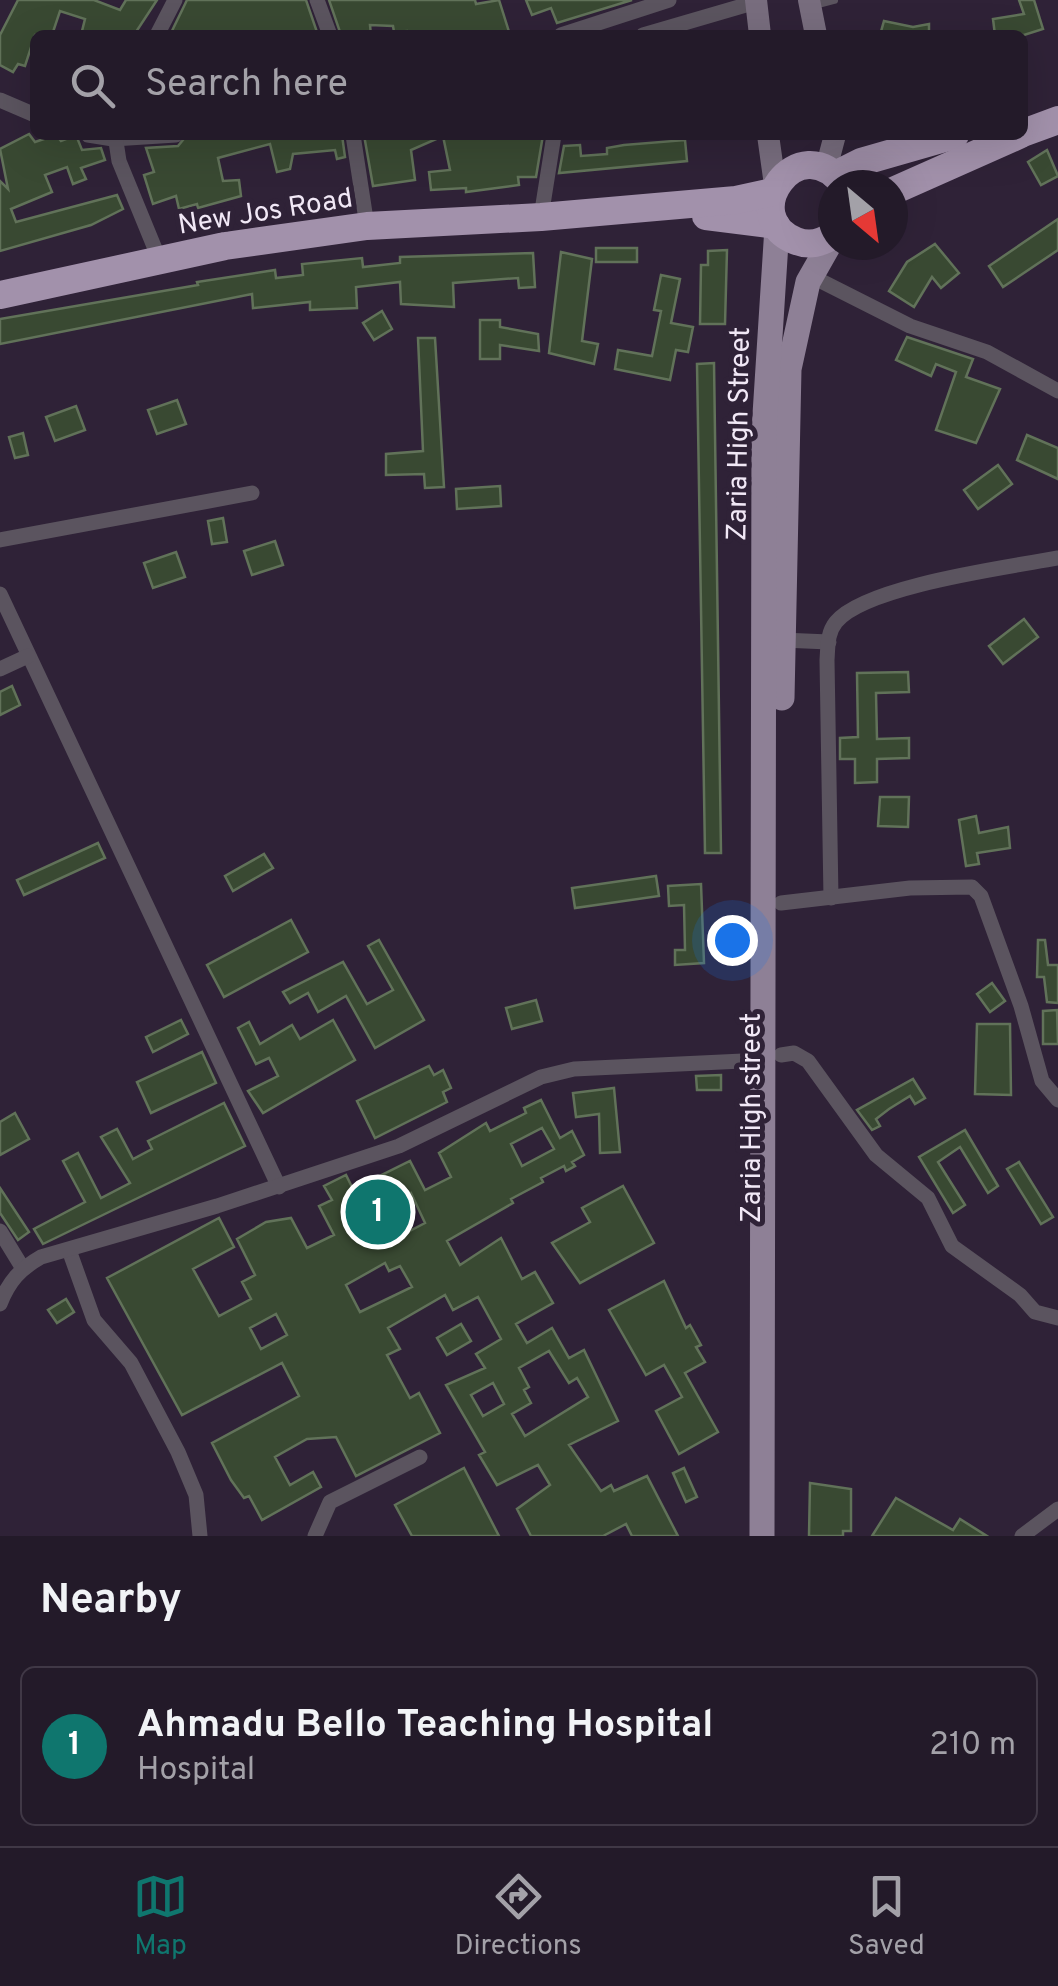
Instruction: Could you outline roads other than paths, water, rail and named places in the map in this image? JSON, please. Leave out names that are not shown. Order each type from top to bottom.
[{"type":"highway","points":[[1028,111],[1058,102]]},
{"type":"highway","points":[[1028,131],[1058,120]]},
{"type":"highway","name":"New Jos Road","points":[[846,170],[938,140]]},
{"type":"highway","points":[[908,183],[1007,140]]},
{"type":"highway","name":"New Jos Road","points":[[0,294],[225,246],[367,226],[543,217],[736,200],[774,189],[782,176],[804,166],[818,171]]},
{"type":"highway","points":[[774,189],[776,225]]},
{"type":"highway","name":"New Jos Road","points":[[543,217],[598,220],[707,216],[776,225],[806,244],[818,240]]},
{"type":"main road","points":[[756,1],[759,30]]},
{"type":"main road","points":[[810,3],[815,30]]},
{"type":"main road","points":[[769,140],[774,189]]},
{"type":"main road","points":[[835,170],[836,140]]},
{"type":"main road","name":"Zaria High Street","points":[[774,642],[764,430],[776,225]]},
{"type":"main road","name":"Zaria High Street","points":[[774,642],[788,370],[811,276],[820,260]]},
{"type":"main road","name":"Zaria High street","points":[[774,642],[781,903],[772,1057],[779,1536]]},
{"type":"main road","name":"Zaria High street","points":[[762,1536],[772,1057],[774,642]]},
{"type":"street","points":[[159,30],[175,0]]},
{"type":"street","points":[[317,0],[328,30]]},
{"type":"street","points":[[576,30],[669,0]]},
{"type":"street","points":[[660,30],[756,1]]},
{"type":"street","points":[[0,100],[30,113]]},
{"type":"street","points":[[115,140],[160,260]]},
{"type":"street","points":[[354,140],[367,226]]},
{"type":"street","points":[[543,217],[553,140]]},
{"type":"street","points":[[811,276],[910,326],[987,352],[1058,391]]},
{"type":"street","points":[[0,540],[252,493]]},
{"type":"street","points":[[831,898],[828,642],[837,620],[859,605],[932,582],[1058,558]]},
{"type":"street","points":[[0,594],[280,1187]]},
{"type":"street","points":[[774,642],[828,642]]},
{"type":"street","points":[[0,669],[28,656]]},
{"type":"street","points":[[781,903],[910,888],[972,887],[986,908],[1042,1081],[1058,1100]]},
{"type":"street","points":[[0,1304],[8,1284],[22,1267],[399,1146],[541,1077],[574,1068],[794,1053],[808,1061],[876,1155],[928,1198],[952,1246],[1020,1295],[1035,1312],[1058,1318]]},
{"type":"street","points":[[0,1231],[22,1267]]},
{"type":"street","points":[[69,1250],[94,1320],[131,1364],[178,1452],[196,1495],[200,1536]]},
{"type":"street","points":[[315,1536],[330,1502],[420,1457]]},
{"type":"street","points":[[1022,1536],[1058,1509]]},
{"type":"lane","points":[[810,3],[834,0]]},
{"type":"place","name":"Ahmadu Bello Teaching Hospital","points":[[378,1212]]}]
